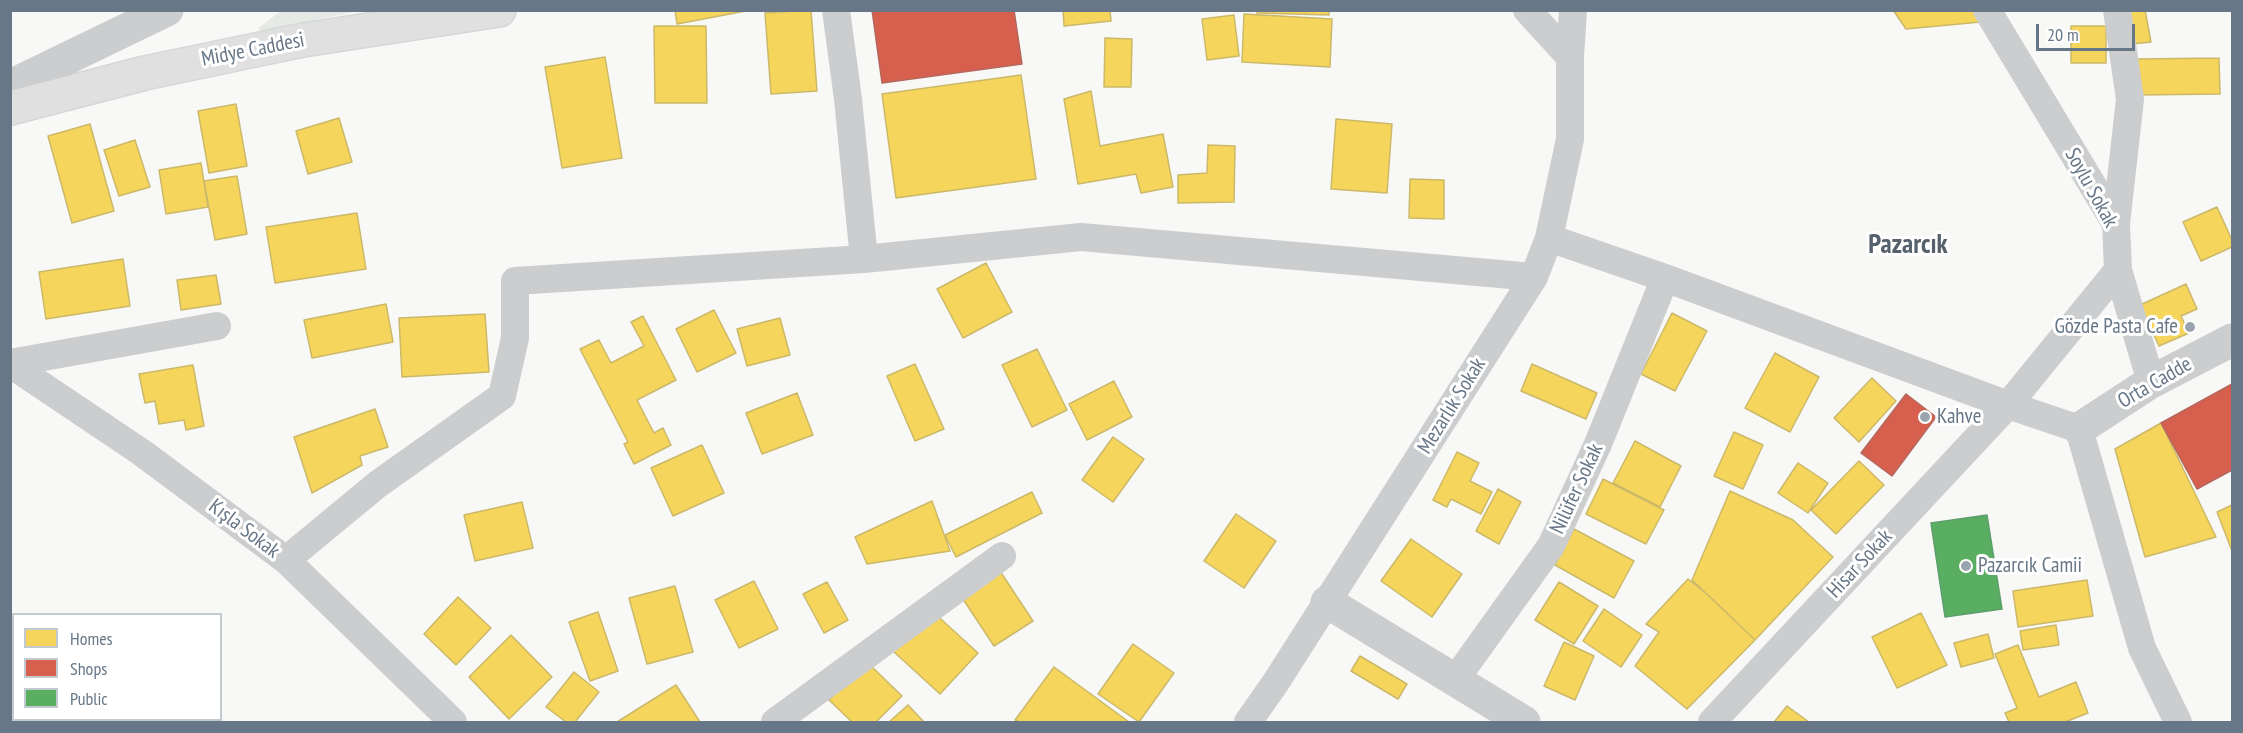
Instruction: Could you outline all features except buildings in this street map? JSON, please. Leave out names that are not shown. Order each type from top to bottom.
[{"type":"main road","name":"Midye Caddesi","points":[[10,108],[144,73],[303,40],[499,10]]},
{"type":"street","points":[[10,86],[167,10]]},
{"type":"street","points":[[836,10],[848,99],[864,259]]},
{"type":"street","points":[[1527,10],[1570,57]]},
{"type":"street","name":"Mezarlık Sokak","points":[[1248,723],[1534,277],[1549,238],[1570,139],[1570,57],[1574,10]]},
{"type":"street","name":"Soylu Sokak","points":[[1987,10],[2116,224],[2118,270],[2151,382]]},
{"type":"street","points":[[2116,224],[2130,99],[2117,10]]},
{"type":"street","points":[[286,560],[378,484],[502,396],[514,338],[515,281],[864,259],[1081,237],[1534,277]]},
{"type":"street","points":[[1549,238],[2079,429],[2142,648],[2178,723]]},
{"type":"street","name":"Hisar Sokak","points":[[1712,723],[2008,405],[2118,270]]},
{"type":"street","name":"Nilüfer Sokak","points":[[1455,680],[1551,546],[1598,444],[1665,278]]},
{"type":"street","points":[[10,363],[217,326]]},
{"type":"street","name":"Orta Cadde","points":[[2079,429],[2151,382],[2232,340]]},
{"type":"street","name":"Kışla Sokak","points":[[10,363],[141,452],[286,560],[453,723]]},
{"type":"street","points":[[775,723],[1002,556]]},
{"type":"street","points":[[1327,602],[1524,723]]},
{"type":"shaded area","points":[[281,11],[359,11],[262,31],[258,28]]},
{"type":"place","name":"Gözde Pasta Cafe","points":[[2190,327]]},
{"type":"place","name":"Kahve","points":[[1925,417]]},
{"type":"place","name":"Pazarcık Camii","points":[[1966,566]]},
{"type":"district","name":"Pazarcık","points":[[1908,245]]}]
